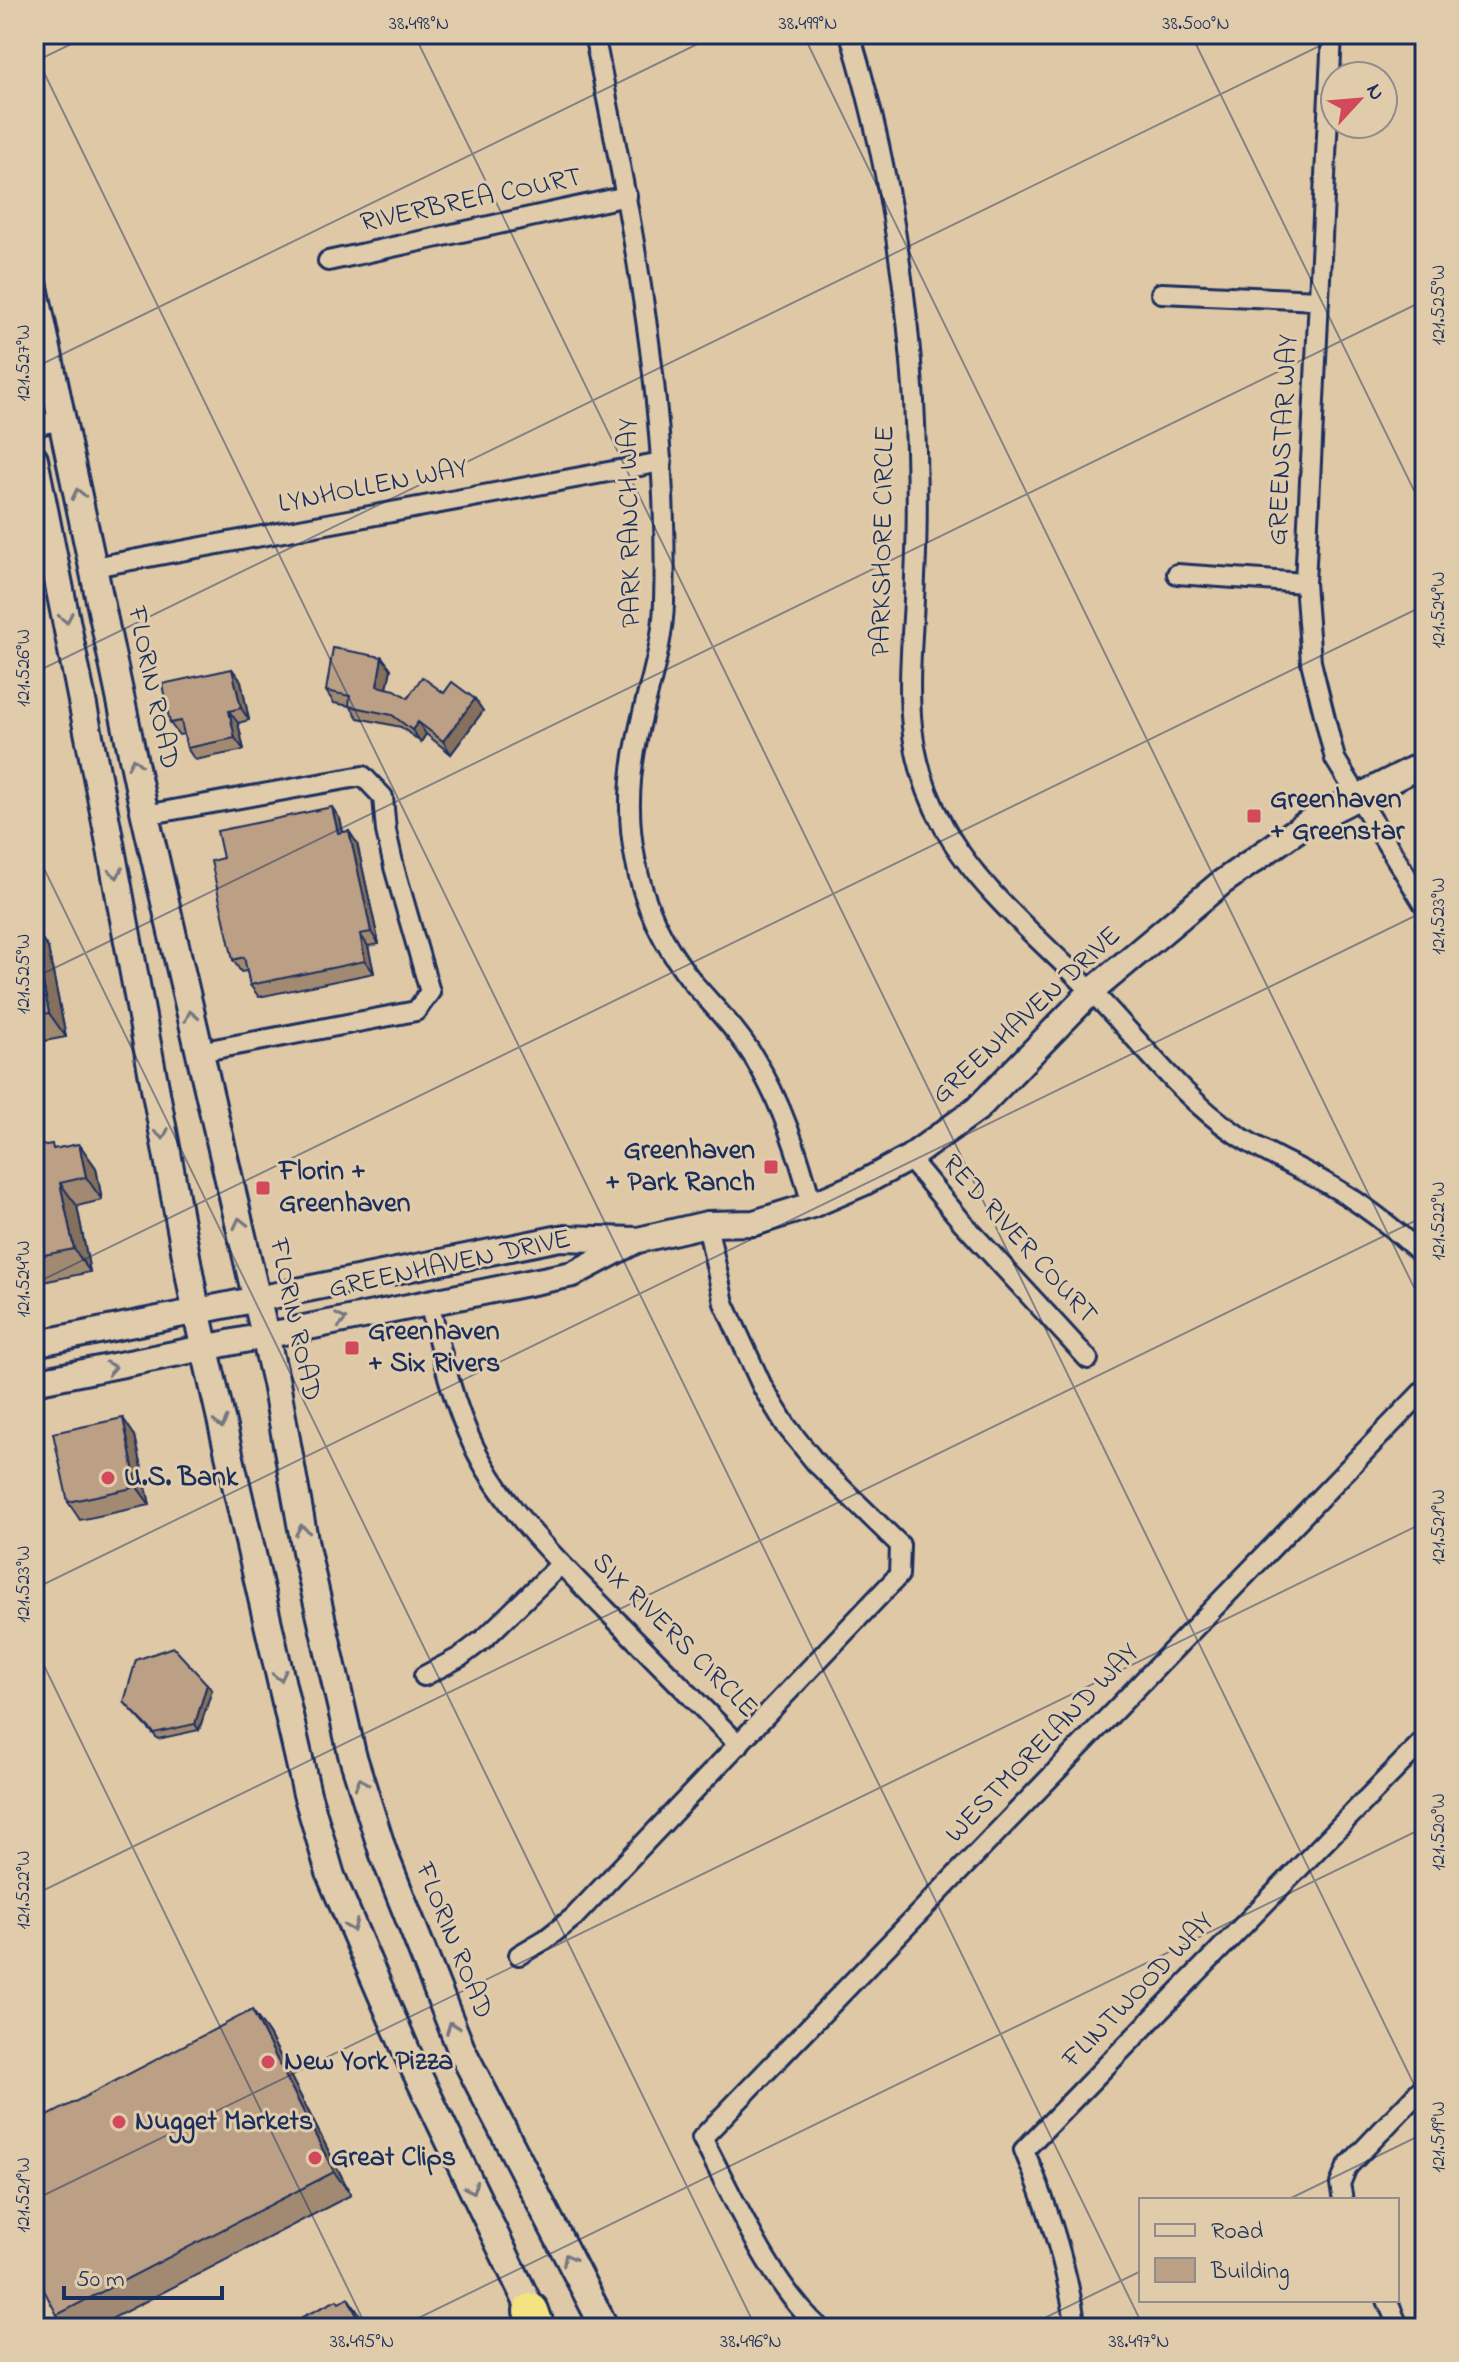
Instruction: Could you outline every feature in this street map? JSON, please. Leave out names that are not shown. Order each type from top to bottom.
[{"type":"main road","name":"FLORIN ROAD","points":[[34,287],[145,815],[265,1335],[325,1640],[352,1754],[383,1852],[461,2049],[605,2328]]},
{"type":"main road","points":[[34,459],[110,840],[196,1310],[307,1794],[331,1876],[408,2055],[536,2322]]},
{"type":"street","name":"PARK RANCH WAY","points":[[594,34],[644,292],[662,462],[664,605],[655,672],[638,733],[631,773],[630,817],[634,857],[648,905],[670,949],[693,982],[739,1036],[767,1080],[786,1120],[812,1205]]},
{"type":"street","name":"PARKSHORE CIRCLE","points":[[850,34],[877,137],[894,224],[906,312],[914,401],[917,489],[908,700],[911,734],[929,799],[963,857],[984,882],[1092,991],[1182,1089],[1207,1112],[1262,1150],[1361,1205],[1425,1257]]},
{"type":"street","name":"GREENSTAR WAY","points":[[1332,34],[1305,583],[1310,649],[1335,759],[1425,906]]},
{"type":"street","name":"RIVERBREA COURT","points":[[328,261],[627,196]]},
{"type":"street","name":"GREENSTAR WAY","points":[[1161,293],[1319,300]]},
{"type":"street","points":[[34,426],[62,420]]},
{"type":"street","name":"LYNHOLLEN WAY","points":[[94,567],[662,462]]},
{"type":"street","name":"GREENSTAR WAY","points":[[1177,574],[1305,583]]},
{"type":"street","name":"GREENHAVEN DRIVE","points":[[34,1344],[560,1238],[638,1240],[707,1224],[754,1223],[812,1205],[863,1183],[909,1158],[977,1109],[1092,991],[1263,851],[1356,796],[1425,763]]},
{"type":"street","points":[[145,815],[363,776],[383,797],[394,867],[430,992],[416,1011],[199,1052]]},
{"type":"street","name":"RED RIVER COURT","points":[[909,1158],[963,1223],[1088,1359]]},
{"type":"street","name":"SIX RIVERS CIRCLE","points":[[429,1302],[457,1407],[474,1447],[499,1491],[561,1564],[739,1745],[899,1575],[900,1545],[816,1463],[787,1427],[763,1388],[724,1303],[707,1224]]},
{"type":"street","name":"GREENHAVEN DRIVE","points":[[34,1382],[573,1274],[638,1240]]},
{"type":"street","name":"WESTMORELAND WAY","points":[[820,2328],[796,2305],[777,2277],[702,2138],[1425,1389]]},
{"type":"street","points":[[424,1676],[460,1657],[485,1638],[561,1564]]},
{"type":"street","name":"FLINTWOOD WAY","points":[[1076,2328],[1057,2233],[1024,2150],[1425,1739]]},
{"type":"street","points":[[519,1955],[574,1917],[739,1745]]},
{"type":"street","points":[[1343,2198],[1340,2184],[1347,2167],[1425,2085]]},
{"type":"street","points":[[1388,2302],[1399,2328]]},
{"type":"building","points":[[333,648],[382,657],[377,686],[395,690],[408,698],[422,677],[444,693],[452,682],[475,699],[443,741],[418,722],[412,730],[392,715],[349,706],[350,696],[326,691]]},
{"type":"building","points":[[232,669],[241,708],[229,711],[235,738],[187,748],[181,721],[170,723],[162,684]]},
{"type":"building","points":[[332,807],[338,833],[349,831],[363,893],[371,932],[360,934],[365,961],[250,985],[244,957],[233,960],[211,861],[223,858],[217,831]]},
{"type":"building","points":[[34,937],[49,1013],[34,1016]]},
{"type":"building","points":[[52,1144],[53,1149],[79,1144],[86,1177],[60,1183],[74,1249],[34,1257],[34,1147]]},
{"type":"building","name":"U.S. Bank","points":[[123,1418],[137,1487],[68,1502],[53,1433]]},
{"type":"building","points":[[173,1647],[207,1684],[195,1724],[154,1733],[124,1702],[136,1660]]},
{"type":"building","points":[[252,2010],[334,2172],[57,2315],[34,2271],[34,2123]]},
{"type":"building","points":[[348,2298],[363,2328],[296,2328],[306,2323],[302,2317]]},
{"type":"place","name":"Greenhaven + Greenstar","points":[[1254,816]]},
{"type":"place","name":"Greenhaven + Park Ranch","points":[[771,1167]]},
{"type":"place","name":"Florin + Greenhaven","points":[[263,1188]]},
{"type":"place","name":"Greenhaven + Six Rivers","points":[[352,1348]]},
{"type":"place","name":"U.S. Bank","points":[[108,1478]]},
{"type":"place","name":"New York Pizza","points":[[268,2062]]},
{"type":"place","name":"Nugget Markets","points":[[119,2122]]},
{"type":"place","name":"Great Clips","points":[[315,2158]]}]
